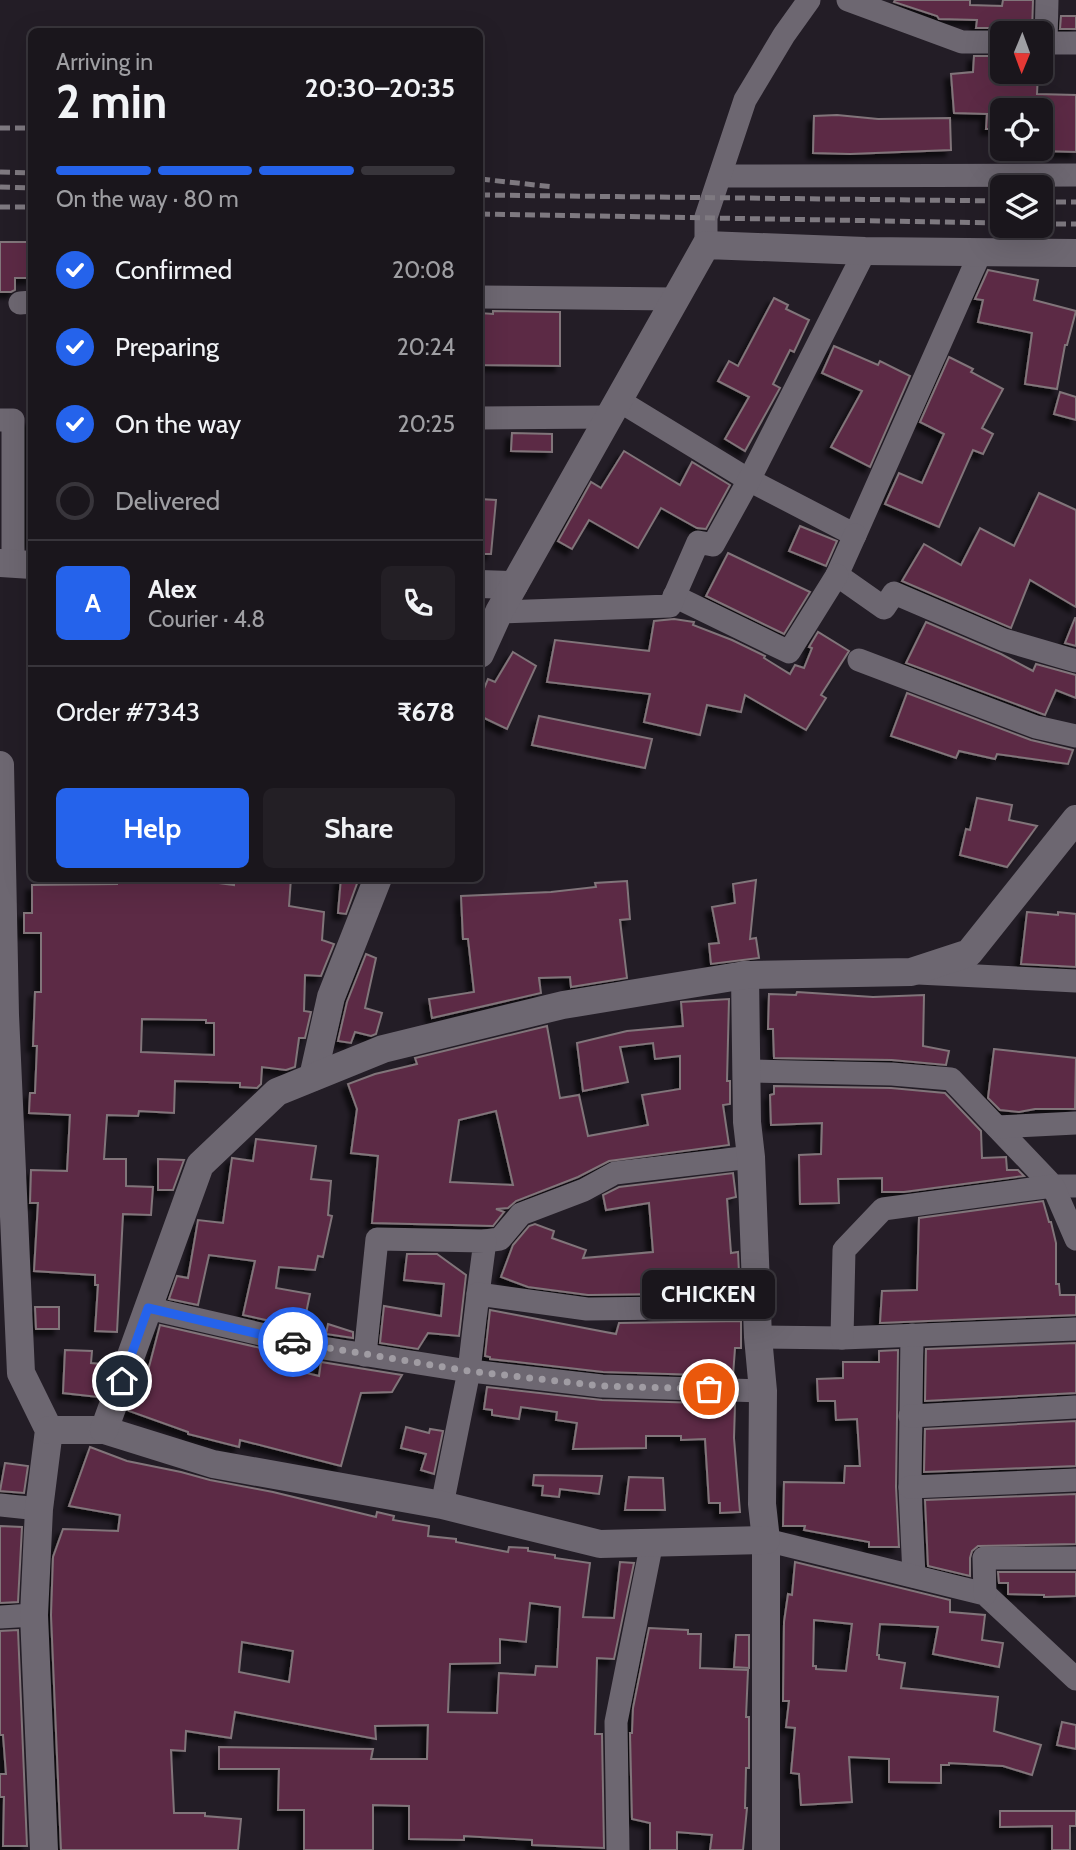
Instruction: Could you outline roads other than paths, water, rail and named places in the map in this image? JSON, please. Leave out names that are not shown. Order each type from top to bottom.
[{"type":"street","points":[[483,647],[499,612],[706,245],[706,217],[745,100],[784,34],[809,0]]},
{"type":"street","points":[[848,0],[962,42],[990,42]]},
{"type":"street","points":[[1046,21],[1047,0]]},
{"type":"street","points":[[1054,43],[1076,43]]},
{"type":"street","points":[[720,176],[1076,175]]},
{"type":"street","points":[[706,245],[865,251],[1076,253]]},
{"type":"street","points":[[499,612],[670,606],[698,542],[713,545],[749,480],[865,251]]},
{"type":"street","points":[[674,596],[789,652],[838,575],[981,251]]},
{"type":"street","points":[[483,297],[675,299]]},
{"type":"street","points":[[483,418],[613,409],[855,535]]},
{"type":"street","points":[[0,420],[13,420],[15,564]]},
{"type":"street","points":[[838,575],[884,608],[894,593],[1004,640],[1076,661]]},
{"type":"street","points":[[483,584],[514,585]]},
{"type":"street","points":[[859,660],[1036,727],[1076,736]]},
{"type":"street","points":[[0,765],[7,1247],[20,1373],[49,1430],[39,1509],[34,1615],[44,1850]]},
{"type":"street","points":[[911,972],[969,953],[1076,819]]},
{"type":"street","points":[[313,1077],[331,997],[376,882]]},
{"type":"street","points":[[104,1430],[200,1165],[277,1092],[383,1049],[562,1005],[745,975],[911,972],[1076,981]]},
{"type":"street","points":[[745,975],[747,1122],[763,1391],[766,1850]]},
{"type":"street","points":[[747,1071],[892,1073],[951,1079],[1053,1186],[1076,1239]]},
{"type":"street","points":[[997,1127],[1076,1123]]},
{"type":"street","points":[[365,1355],[377,1239],[500,1239],[521,1214],[584,1190],[615,1173],[751,1157]]},
{"type":"street","points":[[842,1338],[844,1250],[883,1209],[1053,1186],[1076,1186]]},
{"type":"street","points":[[442,1505],[468,1371],[485,1241]]},
{"type":"street","points":[[478,1294],[587,1309],[757,1307]]},
{"type":"street","points":[[148,1308],[317,1347],[468,1371],[602,1386],[763,1391]]},
{"type":"street","points":[[758,1337],[842,1338],[1076,1329]]},
{"type":"street","points":[[912,1335],[910,1487],[914,1576]]},
{"type":"street","points":[[910,1416],[1076,1407]]},
{"type":"street","points":[[49,1430],[104,1430],[213,1464],[442,1505],[600,1545],[766,1539],[985,1594],[1076,1679]]},
{"type":"street","points":[[910,1487],[1076,1479]]},
{"type":"street","points":[[0,1505],[39,1509]]},
{"type":"street","points":[[618,1850],[616,1723],[652,1542]]},
{"type":"street","points":[[985,1594],[984,1558],[1076,1558]]},
{"type":"street","points":[[0,1617],[34,1615]]},
{"type":"railway","points":[[0,128],[28,128]]},
{"type":"railway","points":[[0,172],[28,173]]},
{"type":"railway","points":[[483,179],[554,187]]},
{"type":"railway","points":[[0,187],[28,188]]},
{"type":"railway","points":[[483,195],[990,201]]},
{"type":"railway","points":[[1053,202],[1076,202]]},
{"type":"railway","points":[[0,207],[28,207]]},
{"type":"railway","points":[[483,214],[990,223]]},
{"type":"railway","points":[[1053,224],[1076,224]]},
{"type":"place","name":"CHICKEN","points":[[709,1389]]}]
